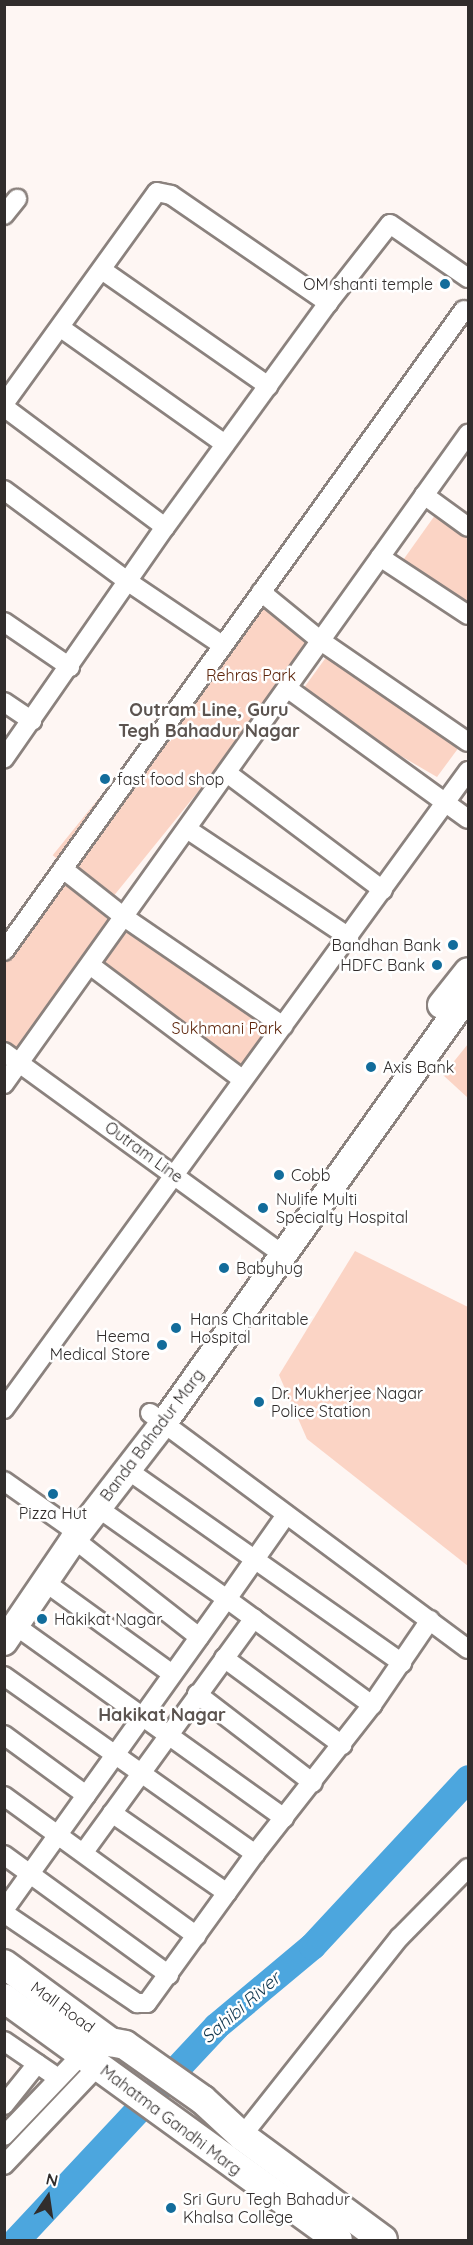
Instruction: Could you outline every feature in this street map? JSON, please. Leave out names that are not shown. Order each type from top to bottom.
[{"type":"main road","name":"Mall Road","points":[[4,1964],[110,2042],[125,2045]]},
{"type":"main road","name":"Mahatma Gandhi Marg","points":[[4,1998],[192,2138],[338,2241]]},
{"type":"main road","name":"Mahatma Gandhi Marg","points":[[125,2045],[212,2107],[242,2136],[383,2241]]},
{"type":"main road","points":[[192,2138],[212,2107]]},
{"type":"street","points":[[165,527],[4,406],[102,270],[151,196],[164,191],[328,303]]},
{"type":"street","points":[[4,215],[17,199]]},
{"type":"street","points":[[4,759],[130,583],[165,527],[328,303],[390,224],[468,278]]},
{"type":"street","points":[[102,270],[268,386]]},
{"type":"street","points":[[4,951],[222,645],[467,308]]},
{"type":"street","points":[[61,328],[225,444]]},
{"type":"street","points":[[4,1084],[468,434]]},
{"type":"street","points":[[4,490],[130,583],[222,645]]},
{"type":"street","points":[[424,495],[468,527]]},
{"type":"street","points":[[380,557],[468,615]]},
{"type":"street","points":[[261,592],[321,641],[468,742]]},
{"type":"street","points":[[4,622],[70,667]]},
{"type":"street","points":[[287,688],[468,819]]},
{"type":"street","points":[[4,702],[32,721]]},
{"type":"street","points":[[4,1409],[468,771]]},
{"type":"street","points":[[227,773],[383,890]]},
{"type":"street","points":[[187,830],[348,937]]},
{"type":"street","points":[[63,869],[124,917],[283,1026]]},
{"type":"street","points":[[90,965],[243,1080]]},
{"type":"street","name":"Banda Bahadur Marg","points":[[277,1250],[384,1083],[468,971]]},
{"type":"street","name":"Banda Bahadur Marg","points":[[8,1626],[71,1532],[157,1418],[277,1250],[468,995]]},
{"type":"street","name":"Outram Line","points":[[4,1052],[277,1250]]},
{"type":"street","points":[[157,1418],[468,1649]]},
{"type":"street","name":"Banda Bahadur Marg","points":[[8,1626],[45,1582],[71,1532],[98,1508],[129,1471],[157,1418]]},
{"type":"street","points":[[129,1471],[402,1664]]},
{"type":"street","points":[[4,1481],[71,1532],[199,1637]]},
{"type":"street","points":[[98,1508],[372,1705]]},
{"type":"street","points":[[286,1515],[4,1912],[136,2003],[147,2003],[255,1854],[372,1705],[430,1620]]},
{"type":"street","points":[[45,1582],[172,1674]]},
{"type":"street","points":[[84,1852],[254,1618]]},
{"type":"street","points":[[8,1626],[144,1714],[285,1818]]},
{"type":"street","points":[[224,1658],[342,1745]]},
{"type":"street","points":[[4,1676],[255,1854]]},
{"type":"street","points":[[197,1695],[313,1783]]},
{"type":"street","points":[[4,1735],[86,1795]]},
{"type":"street","points":[[4,1796],[58,1836],[84,1852],[196,1936]]},
{"type":"street","points":[[112,1813],[227,1893]]},
{"type":"street","points":[[4,1855],[169,1975]]},
{"type":"street","points":[[242,2136],[400,1937],[468,1868]]},
{"type":"street","points":[[4,2040],[58,2078]]},
{"type":"street","points":[[4,2105],[37,2064]]},
{"type":"street","points":[[4,2136],[58,2078],[96,2065]]},
{"type":"street","points":[[4,2165],[96,2065]]},
{"type":"green space","points":[[443,504],[468,524],[468,607],[401,563]]},
{"type":"green space","name":"Rehras Park","points":[[261,598],[318,644],[109,901],[53,855]]},
{"type":"green space","points":[[335,645],[465,739],[437,777],[298,696]]},
{"type":"green space","points":[[63,874],[120,917],[22,1060],[5,1048],[5,957]]},
{"type":"green space","name":"Sukhmani Park","points":[[124,920],[280,1027],[241,1079],[94,964]]},
{"type":"green space","points":[[468,1044],[468,1098],[443,1075]]},
{"type":"green space","points":[[355,1251],[468,1307],[468,1566],[307,1439],[279,1375]]},
{"type":"waterway","name":"Sahibi River","points":[[16,2240],[216,2026],[312,1946],[468,1778]]},
{"type":"place","name":"OM shanti temple","points":[[445,284]]},
{"type":"place","name":"fast food shop","points":[[105,779]]},
{"type":"place","name":"Bandhan Bank","points":[[453,945]]},
{"type":"place","name":"HDFC Bank","points":[[437,965]]},
{"type":"place","name":"Axis Bank","points":[[371,1067]]},
{"type":"place","name":"Cobb","points":[[279,1175]]},
{"type":"place","name":"Nulife Multi Specialty Hospital","points":[[263,1208]]},
{"type":"place","name":"Babyhug","points":[[224,1268]]},
{"type":"place","name":"Hans Charitable Hospital","points":[[176,1328]]},
{"type":"place","name":"Heema Medical Store","points":[[162,1345]]},
{"type":"place","name":"Dr. Mukherjee Nagar Police Station","points":[[259,1402]]},
{"type":"place","name":"Pizza Hut","points":[[53,1494]]},
{"type":"place","name":"Hakikat Nagar","points":[[42,1619]]},
{"type":"place","name":"Sri Guru Tegh Bahadur Khalsa College","points":[[171,2208]]},
{"type":"district","name":"Outram Line, Guru Tegh Bahadur Nagar","points":[[209,721]]},
{"type":"district","name":"Hakikat Nagar","points":[[162,1715]]}]
